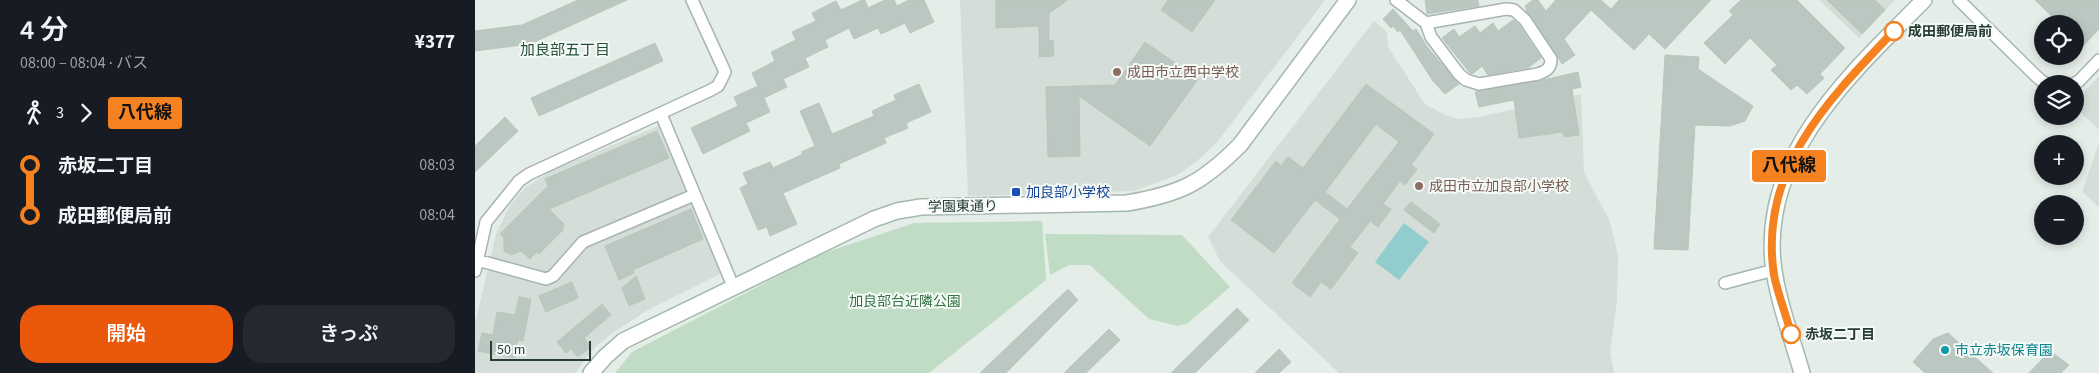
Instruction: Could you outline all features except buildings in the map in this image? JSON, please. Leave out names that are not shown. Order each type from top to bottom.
[{"type":"street","points":[[692,0],[725,72],[718,86],[529,174],[519,181],[486,222],[476,266],[546,279],[553,276],[583,242],[694,194]]},
{"type":"street","name":"学園東通り","points":[[591,373],[605,356],[623,341],[874,219],[897,211],[921,207],[1127,203],[1160,198],[1180,191],[1222,163],[1240,145],[1348,0]]},
{"type":"street","points":[[1396,0],[1426,23],[1431,37],[1459,74],[1471,83],[1479,84],[1538,74],[1546,71],[1551,64],[1551,59],[1525,20],[1514,10],[1506,9],[1426,23]]},
{"type":"street","points":[[1959,0],[2035,75]]},
{"type":"street","points":[[1802,373],[1774,270],[1772,246],[1775,208],[1785,175],[1804,136],[1819,113],[1918,2]]},
{"type":"street","points":[[2084,76],[2099,60]]},
{"type":"street","points":[[661,114],[733,286]]},
{"type":"street","points":[[1725,282],[1774,270]]},
{"type":"shaded area","name":"成田市立西中学校","points":[[960,0],[1325,0],[1218,141],[1196,162],[1177,175],[1134,191],[968,196]]},
{"type":"shaded area","points":[[1819,0],[1895,0],[1859,38]]},
{"type":"shaded area","name":"成田市立加良部小学校","points":[[1374,21],[1387,32],[1388,47],[1425,104],[1445,115],[1459,119],[1479,117],[1581,94],[1584,172],[1610,222],[1618,255],[1617,301],[1610,352],[1614,373],[1339,373],[1220,261],[1208,237]]},
{"type":"shaded area","points":[[2099,76],[2099,130],[2084,116],[2084,92]]},
{"type":"shaded area","points":[[658,126],[722,273],[646,311],[613,333],[594,348],[575,373],[475,373],[475,324],[496,234],[510,205],[525,188],[549,172]]},
{"type":"shaded area","points":[[2099,143],[2099,207],[2082,192]]},
{"type":"green space","name":"加良部台近隣公園","points":[[1042,221],[1046,280],[929,373],[615,373],[632,352],[821,254],[914,223]]},
{"type":"green space","points":[[1045,234],[1182,235],[1230,287],[1188,323],[1178,326],[1149,319],[1090,265],[1069,265],[1050,275]]},
{"type":"water","points":[[1404,223],[1429,242],[1399,280],[1375,262]]},
{"type":"bus line","name":"八代線","points":[[1791,334],[1775,276],[1772,246],[1775,208],[1785,175],[1804,136],[1819,113],[1894,31]]},
{"type":"place","name":"成田郵便局前","points":[[1894,31]]},
{"type":"place","name":"成田市立西中学校","points":[[1117,72]]},
{"type":"place","name":"成田市立加良部小学校","points":[[1419,186]]},
{"type":"place","name":"加良部小学校","points":[[1016,192]]},
{"type":"place","name":"赤坂二丁目","points":[[1791,334]]},
{"type":"place","name":"市立赤坂保育園","points":[[1945,350]]},
{"type":"district","name":"加良部五丁目","points":[[565,50]]}]
